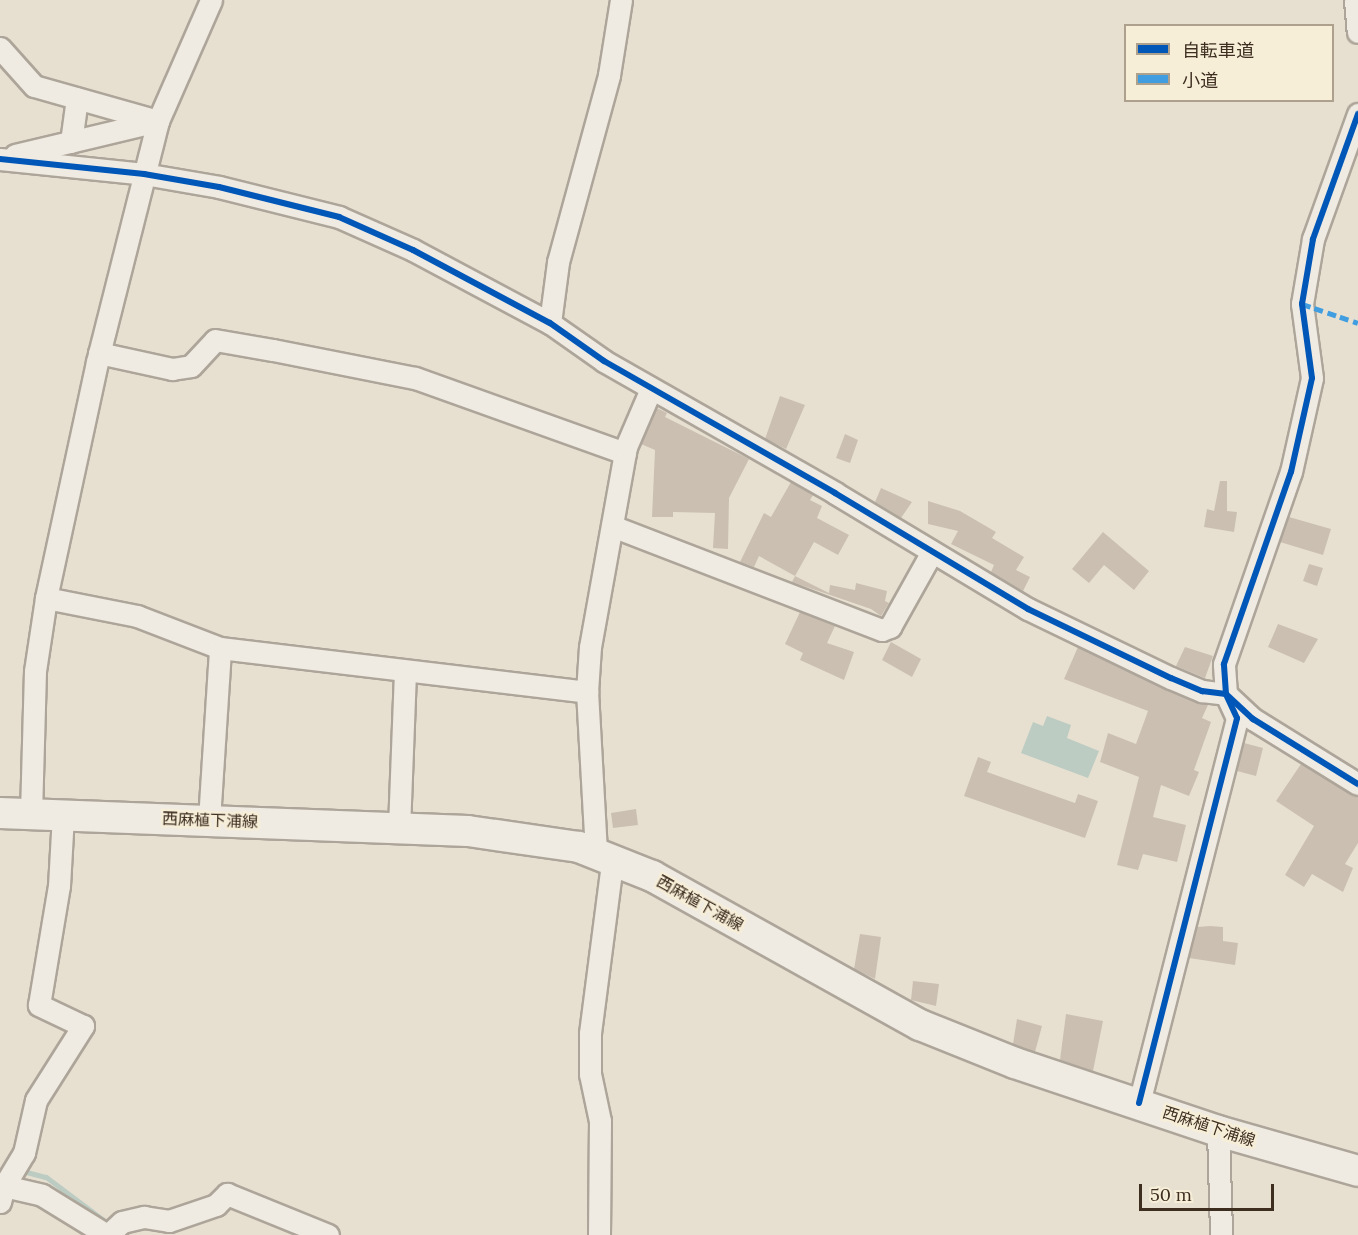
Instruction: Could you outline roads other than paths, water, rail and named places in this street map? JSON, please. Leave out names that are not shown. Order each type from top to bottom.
[{"type":"main road","name":"西麻植下浦線","points":[[0,813],[399,828],[530,837],[604,854],[920,1025],[1015,1063],[1218,1131],[1358,1171]]},
{"type":"street","points":[[30,814],[34,671],[46,598],[99,353],[158,122],[211,0]]},
{"type":"street","points":[[550,323],[558,262],[609,75],[621,0]]},
{"type":"street","points":[[1355,0],[1358,32]]},
{"type":"street","points":[[0,48],[34,86],[158,122]]},
{"type":"street","points":[[71,142],[77,98]]},
{"type":"street","points":[[1139,1103],[1237,718],[1226,694],[1224,664],[1291,472],[1312,378],[1302,304],[1314,239],[1358,114]]},
{"type":"street","points":[[0,159],[158,122]]},
{"type":"street","points":[[0,159],[144,174],[219,187],[339,217],[413,250],[550,323],[651,389],[1028,609],[1100,645],[1202,690],[1226,694],[1253,718],[1358,784]]},
{"type":"street","points":[[99,353],[171,369],[191,366],[207,344],[215,340],[273,350],[415,378],[625,453]]},
{"type":"street","points":[[599,1235],[600,1121],[590,1074],[590,1033],[604,854],[587,692],[591,647],[625,453],[651,389]]},
{"type":"street","points":[[612,526],[882,630],[890,627],[932,552]]},
{"type":"street","points":[[46,598],[137,616],[220,648],[405,672],[587,692]]},
{"type":"street","points":[[209,820],[220,648]]},
{"type":"street","points":[[399,828],[405,672]]},
{"type":"street","points":[[63,815],[59,886],[39,1005],[83,1026],[36,1100],[24,1153],[2,1194],[42,1195],[112,1230],[144,1216],[170,1221],[216,1205],[227,1194],[326,1234]]},
{"type":"street","points":[[1218,1131],[1221,1235]]},
{"type":"waterway","points":[[19,1170],[46,1177],[110,1225]]}]
